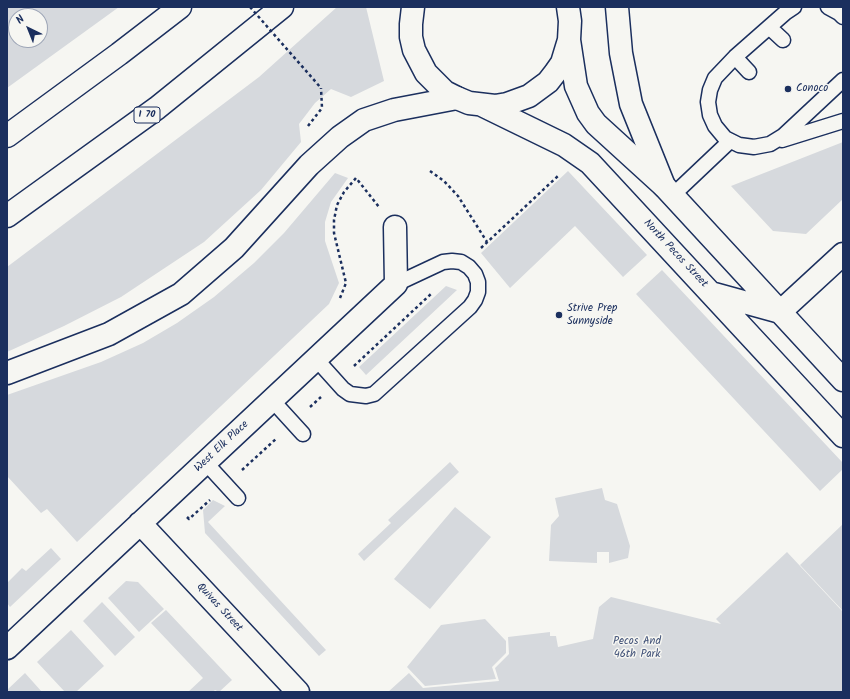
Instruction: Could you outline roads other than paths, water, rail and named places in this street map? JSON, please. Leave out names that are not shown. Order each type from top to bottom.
[{"type":"main road","points":[[7,136],[119,54],[180,7]]},
{"type":"main road","name":"I 70","points":[[7,216],[157,108],[282,7]]},
{"type":"main road","points":[[402,7],[412,37]]},
{"type":"main road","points":[[413,7],[411,24],[414,50],[426,73],[445,92],[457,98],[482,105],[507,104],[529,96],[539,89],[548,82],[562,63],[569,40]]},
{"type":"main road","points":[[568,7],[570,21],[569,40],[576,86],[588,113],[596,124],[618,146],[668,190],[843,380]]},
{"type":"main road","points":[[617,7],[621,53],[632,104],[668,190]]},
{"type":"main road","points":[[7,373],[109,334],[181,294],[234,248],[309,165],[340,137],[364,120],[394,110],[457,98]]},
{"type":"main road","name":"North Pecos Street","points":[[482,105],[547,135],[590,163],[843,436]]},
{"type":"main road","points":[[394,227],[396,284]]},
{"type":"main road","points":[[780,312],[843,254]]},
{"type":"main road","name":"West Elk Place","points":[[7,648],[396,284]]},
{"type":"main road","points":[[711,293],[780,312]]},
{"type":"main road","name":"Quivas Street","points":[[140,523],[298,692]]},
{"type":"lane","points":[[794,7],[735,57],[715,78],[710,90],[708,102],[710,115],[715,126],[730,140],[739,145],[754,147],[770,144],[843,121]]},
{"type":"lane","points":[[828,7],[843,17]]},
{"type":"lane","points":[[770,27],[783,40]]},
{"type":"lane","points":[[735,57],[749,72]]},
{"type":"lane","points":[[770,144],[783,136],[793,119],[827,87],[843,80]]},
{"type":"lane","points":[[668,190],[730,140]]},
{"type":"lane","points":[[316,359],[347,391],[358,396],[374,394],[464,312],[475,300],[478,282],[475,274],[464,264],[452,260],[443,262],[396,284]]},
{"type":"lane","points":[[272,400],[303,434]]},
{"type":"lane","points":[[205,462],[238,498]]},
{"type":"place","name":"Conoco","points":[[788,89]]},
{"type":"place","name":"Strive Prep Sunnyside","points":[[559,315]]},
{"type":"park label","name":"Pecos And 46th Park","points":[[637,648]]}]
